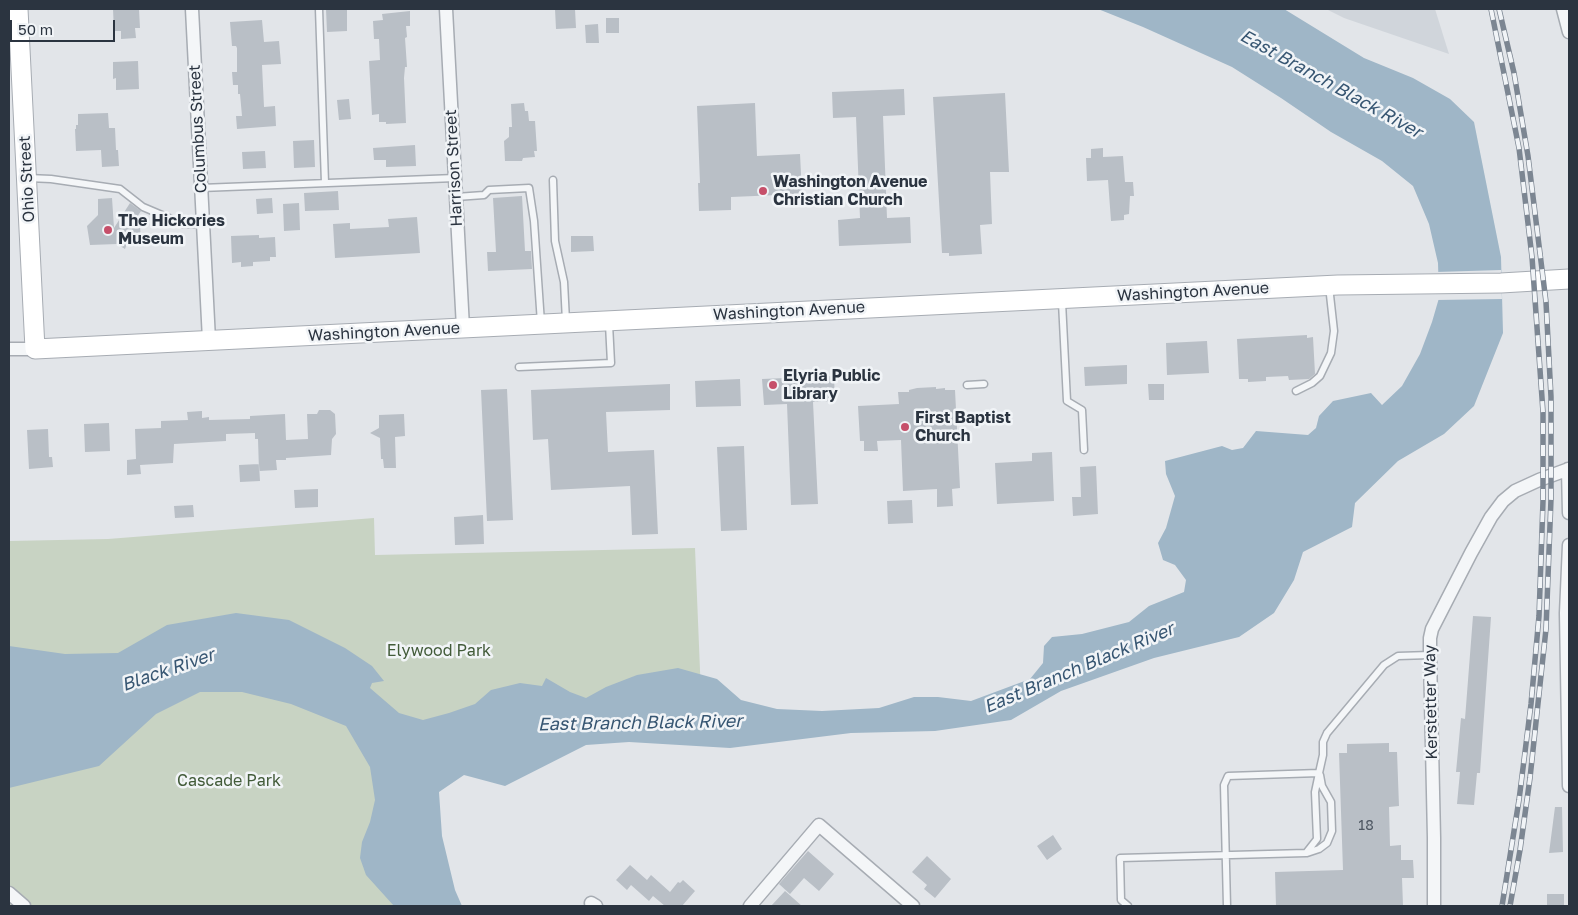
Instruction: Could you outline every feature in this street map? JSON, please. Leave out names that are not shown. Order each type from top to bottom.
[{"type":"street","name":"Ohio Street","points":[[18,9],[35,348]]},
{"type":"street","name":"Columbus Street","points":[[192,9],[209,340]]},
{"type":"street","name":"Harrison Street","points":[[446,9],[463,328]]},
{"type":"street","points":[[1563,9],[1569,32]]},
{"type":"street","name":"Washington Avenue","points":[[9,349],[1328,285],[1501,283],[1569,279]]},
{"type":"street","points":[[1569,469],[1569,512]]},
{"type":"street","name":"Kerstetter Way","points":[[1434,906],[1430,638],[1437,615],[1471,552],[1496,509],[1503,501],[1515,491],[1569,469]]},
{"type":"street","points":[[1569,545],[1566,613],[1569,786]]},
{"type":"street","points":[[750,906],[819,825],[913,906]]},
{"type":"street","points":[[9,893],[24,906]]},
{"type":"lane","points":[[319,9],[325,183]]},
{"type":"lane","points":[[27,178],[120,189],[143,207],[183,224],[203,224]]},
{"type":"lane","points":[[201,188],[455,178]]},
{"type":"lane","points":[[553,180],[555,241],[564,282],[566,323]]},
{"type":"lane","points":[[456,198],[484,195],[489,190],[529,188],[534,221],[541,324]]},
{"type":"lane","points":[[1296,391],[1312,383],[1320,376],[1326,367],[1331,353],[1334,332],[1328,285]]},
{"type":"lane","points":[[1062,298],[1067,401],[1082,410],[1084,450]]},
{"type":"lane","points":[[519,368],[611,363],[608,321]]},
{"type":"lane","points":[[967,385],[984,384]]},
{"type":"lane","points":[[1306,853],[1317,839],[1315,792],[1327,733],[1384,665],[1398,656],[1430,655]]},
{"type":"lane","points":[[1128,906],[1121,900],[1120,858],[1306,853],[1319,849],[1327,843],[1332,832],[1331,802],[1322,786],[1320,773]]},
{"type":"lane","points":[[1227,906],[1224,784],[1228,776],[1320,773]]},
{"type":"shaded area","points":[[1326,9],[1435,9],[1449,54],[1344,18]]},
{"type":"green space","points":[[374,518],[375,555],[695,548],[702,719],[407,757],[432,906],[9,906],[9,541],[108,539]]},
{"type":"water","points":[[1098,9],[1284,9],[1364,58],[1413,78],[1450,99],[1474,122],[1501,257],[1503,333],[1474,406],[1444,434],[1398,461],[1355,503],[1352,527],[1303,552],[1294,580],[1274,613],[1239,637],[1154,658],[1061,691],[1011,720],[935,731],[851,733],[730,748],[629,742],[586,745],[505,786],[464,775],[439,792],[442,836],[455,890],[462,906],[394,906],[366,875],[360,858],[362,842],[370,822],[375,800],[370,767],[346,726],[291,704],[242,692],[200,692],[156,714],[99,766],[9,788],[9,646],[65,654],[118,653],[167,625],[236,613],[289,620],[345,648],[372,666],[384,681],[372,683],[370,688],[399,713],[423,720],[475,704],[491,690],[520,683],[542,686],[546,678],[570,692],[586,698],[606,687],[637,675],[678,668],[717,679],[741,700],[777,709],[822,711],[879,708],[914,697],[938,697],[971,701],[1030,679],[1043,663],[1044,646],[1052,637],[1082,634],[1129,622],[1149,606],[1184,592],[1186,580],[1175,565],[1163,560],[1158,543],[1166,528],[1175,496],[1166,474],[1165,461],[1222,446],[1232,450],[1243,448],[1256,431],[1308,435],[1316,428],[1319,416],[1333,401],[1371,393],[1382,405],[1402,386],[1420,354],[1439,298],[1438,263],[1429,224],[1413,186],[1382,161],[1331,132],[1232,67]]},
{"type":"pier","points":[[1501,270],[1502,299],[1436,300],[1436,272]]},
{"type":"building","points":[[113,9],[139,9],[140,28],[135,28],[136,38],[121,39],[121,31],[114,31]]},
{"type":"building","points":[[326,9],[347,9],[347,31],[327,32]]},
{"type":"building","points":[[555,9],[575,9],[576,28],[556,29]]},
{"type":"building","points":[[410,11],[410,26],[406,26],[407,37],[405,38],[407,67],[405,67],[404,78],[406,123],[386,124],[386,122],[379,122],[379,114],[372,115],[369,61],[380,60],[379,39],[374,39],[373,21],[383,20],[382,14]]},
{"type":"building","points":[[606,18],[619,18],[619,33],[606,33]]},
{"type":"building","points":[[262,20],[264,42],[279,41],[281,64],[262,65],[264,107],[275,106],[276,126],[237,129],[236,116],[242,116],[238,85],[233,85],[232,72],[237,72],[237,48],[232,46],[230,22]]},
{"type":"building","points":[[598,24],[599,43],[586,43],[585,25]]},
{"type":"building","points":[[138,61],[139,89],[116,90],[116,78],[113,79],[113,62]]},
{"type":"building","points":[[904,89],[905,115],[883,116],[887,218],[910,217],[911,243],[839,246],[838,220],[860,218],[856,117],[833,118],[832,92]]},
{"type":"building","points":[[1005,93],[1009,172],[990,172],[992,224],[980,225],[982,254],[949,256],[949,253],[942,253],[933,97]]},
{"type":"building","points":[[349,99],[351,119],[339,120],[337,100]]},
{"type":"building","points":[[524,103],[525,111],[528,111],[529,121],[535,121],[537,151],[534,151],[535,157],[523,158],[522,161],[505,161],[504,141],[509,137],[509,127],[512,127],[511,104]]},
{"type":"building","points":[[755,103],[757,156],[800,154],[802,194],[731,197],[731,210],[699,211],[698,183],[700,183],[697,106]]},
{"type":"building","points":[[108,113],[109,128],[115,128],[119,166],[102,167],[101,150],[76,151],[75,129],[76,125],[78,125],[78,114]]},
{"type":"building","points":[[314,140],[315,167],[294,168],[293,141]]},
{"type":"building","points":[[415,145],[416,166],[386,167],[386,160],[374,160],[373,148]]},
{"type":"building","points":[[1103,148],[1103,157],[1123,156],[1125,182],[1133,182],[1134,196],[1130,196],[1129,214],[1124,215],[1124,220],[1111,221],[1108,180],[1087,181],[1086,158],[1091,158],[1091,149]]},
{"type":"building","points":[[265,151],[266,168],[243,169],[242,152]]},
{"type":"building","points":[[338,191],[339,210],[305,211],[304,193]]},
{"type":"building","points":[[522,196],[525,251],[531,251],[532,269],[488,271],[487,252],[496,252],[493,198]]},
{"type":"building","points":[[112,198],[114,228],[130,203],[141,211],[137,217],[144,223],[140,227],[141,240],[128,241],[125,249],[117,244],[90,245],[87,226],[98,215],[98,199]]},
{"type":"building","points":[[272,198],[273,213],[257,214],[256,199]]},
{"type":"building","points":[[299,203],[300,230],[284,231],[283,204]]},
{"type":"building","points":[[417,217],[420,253],[335,258],[333,224],[350,223],[350,229],[389,227],[388,219]]},
{"type":"building","points":[[259,235],[259,238],[275,237],[276,257],[270,257],[270,261],[253,262],[253,266],[241,267],[241,262],[232,263],[231,236]]},
{"type":"building","points":[[571,236],[593,236],[594,251],[571,252]]},
{"type":"building","points":[[1307,335],[1307,338],[1313,337],[1315,374],[1309,379],[1289,380],[1288,376],[1266,377],[1266,381],[1248,382],[1248,379],[1239,379],[1237,339]]},
{"type":"building","points":[[1207,341],[1209,373],[1167,375],[1166,343]]},
{"type":"building","points":[[1127,365],[1127,384],[1085,386],[1084,367]]},
{"type":"building","points":[[834,376],[835,401],[813,402],[818,504],[791,505],[787,404],[764,405],[762,379]]},
{"type":"building","points":[[740,379],[741,406],[696,407],[695,381]]},
{"type":"building","points":[[670,384],[670,410],[606,412],[608,452],[654,450],[658,534],[632,535],[630,486],[551,490],[548,439],[533,440],[531,390]]},
{"type":"building","points":[[1148,384],[1164,384],[1164,400],[1149,400]]},
{"type":"building","points":[[936,387],[936,389],[955,390],[960,488],[952,489],[953,506],[937,507],[937,489],[903,491],[901,440],[877,441],[878,451],[864,451],[864,441],[860,441],[858,406],[899,404],[898,392]]},
{"type":"building","points":[[507,389],[513,520],[487,521],[481,390]]},
{"type":"building","points":[[319,410],[330,410],[335,414],[336,434],[332,439],[331,455],[276,460],[277,470],[259,471],[258,439],[255,439],[255,433],[226,434],[226,441],[174,444],[173,463],[140,465],[141,474],[127,475],[127,460],[136,459],[135,429],[161,428],[161,421],[188,420],[187,412],[202,411],[202,418],[209,417],[209,420],[250,419],[250,416],[285,414],[286,440],[308,439],[307,414],[317,414]]},
{"type":"building","points":[[404,414],[405,436],[395,437],[396,468],[384,468],[383,459],[381,459],[380,438],[370,433],[379,428],[379,415]]},
{"type":"building","points":[[109,423],[110,451],[85,452],[84,424]]},
{"type":"building","points":[[48,429],[49,457],[52,457],[53,467],[29,469],[27,430]]},
{"type":"building","points":[[744,446],[747,530],[721,531],[717,447]]},
{"type":"building","points":[[1052,452],[1054,501],[997,504],[995,463],[1032,461],[1032,453]]},
{"type":"building","points":[[259,464],[260,481],[240,482],[239,465]]},
{"type":"building","points":[[1096,466],[1098,514],[1073,516],[1072,497],[1081,497],[1080,467]]},
{"type":"building","points":[[318,489],[318,507],[295,508],[294,490]]},
{"type":"building","points":[[912,500],[913,523],[888,524],[887,501]]},
{"type":"building","points":[[193,505],[194,517],[175,518],[174,506]]},
{"type":"building","points":[[483,515],[484,544],[455,545],[454,517]]},
{"type":"building","points":[[1473,616],[1491,617],[1480,773],[1477,773],[1474,805],[1457,804],[1460,772],[1456,772],[1461,718],[1465,719]]},
{"type":"building","points":[[1389,743],[1389,752],[1397,752],[1399,806],[1389,807],[1390,846],[1401,845],[1401,860],[1413,860],[1414,878],[1402,878],[1403,906],[1276,906],[1275,872],[1343,870],[1339,753],[1347,753],[1347,744]]},
{"type":"building","points":[[1555,807],[1562,807],[1563,852],[1549,853]]},
{"type":"building","points":[[1053,835],[1062,849],[1047,860],[1037,846]]},
{"type":"building","points":[[808,851],[834,874],[819,891],[804,878],[790,894],[779,884]]},
{"type":"building","points":[[927,856],[951,879],[935,898],[924,889],[927,885],[912,872]]},
{"type":"building","points":[[630,865],[647,880],[651,875],[670,892],[678,882],[680,883],[683,880],[695,891],[682,906],[665,906],[653,896],[649,901],[631,885],[627,890],[616,880]]},
{"type":"building","points":[[785,891],[802,906],[771,906]]},
{"type":"building","points":[[1547,894],[1564,894],[1564,906],[1547,906]]},
{"type":"railway","points":[[1491,9],[1519,148],[1532,257],[1543,412],[1543,501],[1539,616],[1531,704],[1519,800],[1502,906]]},
{"type":"railway","points":[[1499,9],[1514,73],[1528,156],[1546,302],[1551,397],[1551,499],[1546,629],[1530,778],[1510,906]]},
{"type":"place","name":"Washington Avenue Christian Church","points":[[763,191]]},
{"type":"place","name":"The Hickories Museum","points":[[108,230]]},
{"type":"place","name":"Elyria Public Library","points":[[773,385]]},
{"type":"place","name":"First Baptist Church","points":[[905,427]]},
{"type":"water label","name":"East Branch Black River","points":[[1331,84]]},
{"type":"water label","name":"East Branch Black River","points":[[1079,668]]},
{"type":"water label","name":"Black River","points":[[168,670]]},
{"type":"water label","name":"East Branch Black River","points":[[640,723]]},
{"type":"park label","name":"Elywood Park","points":[[439,651]]},
{"type":"park label","name":"Cascade Park","points":[[229,781]]}]
